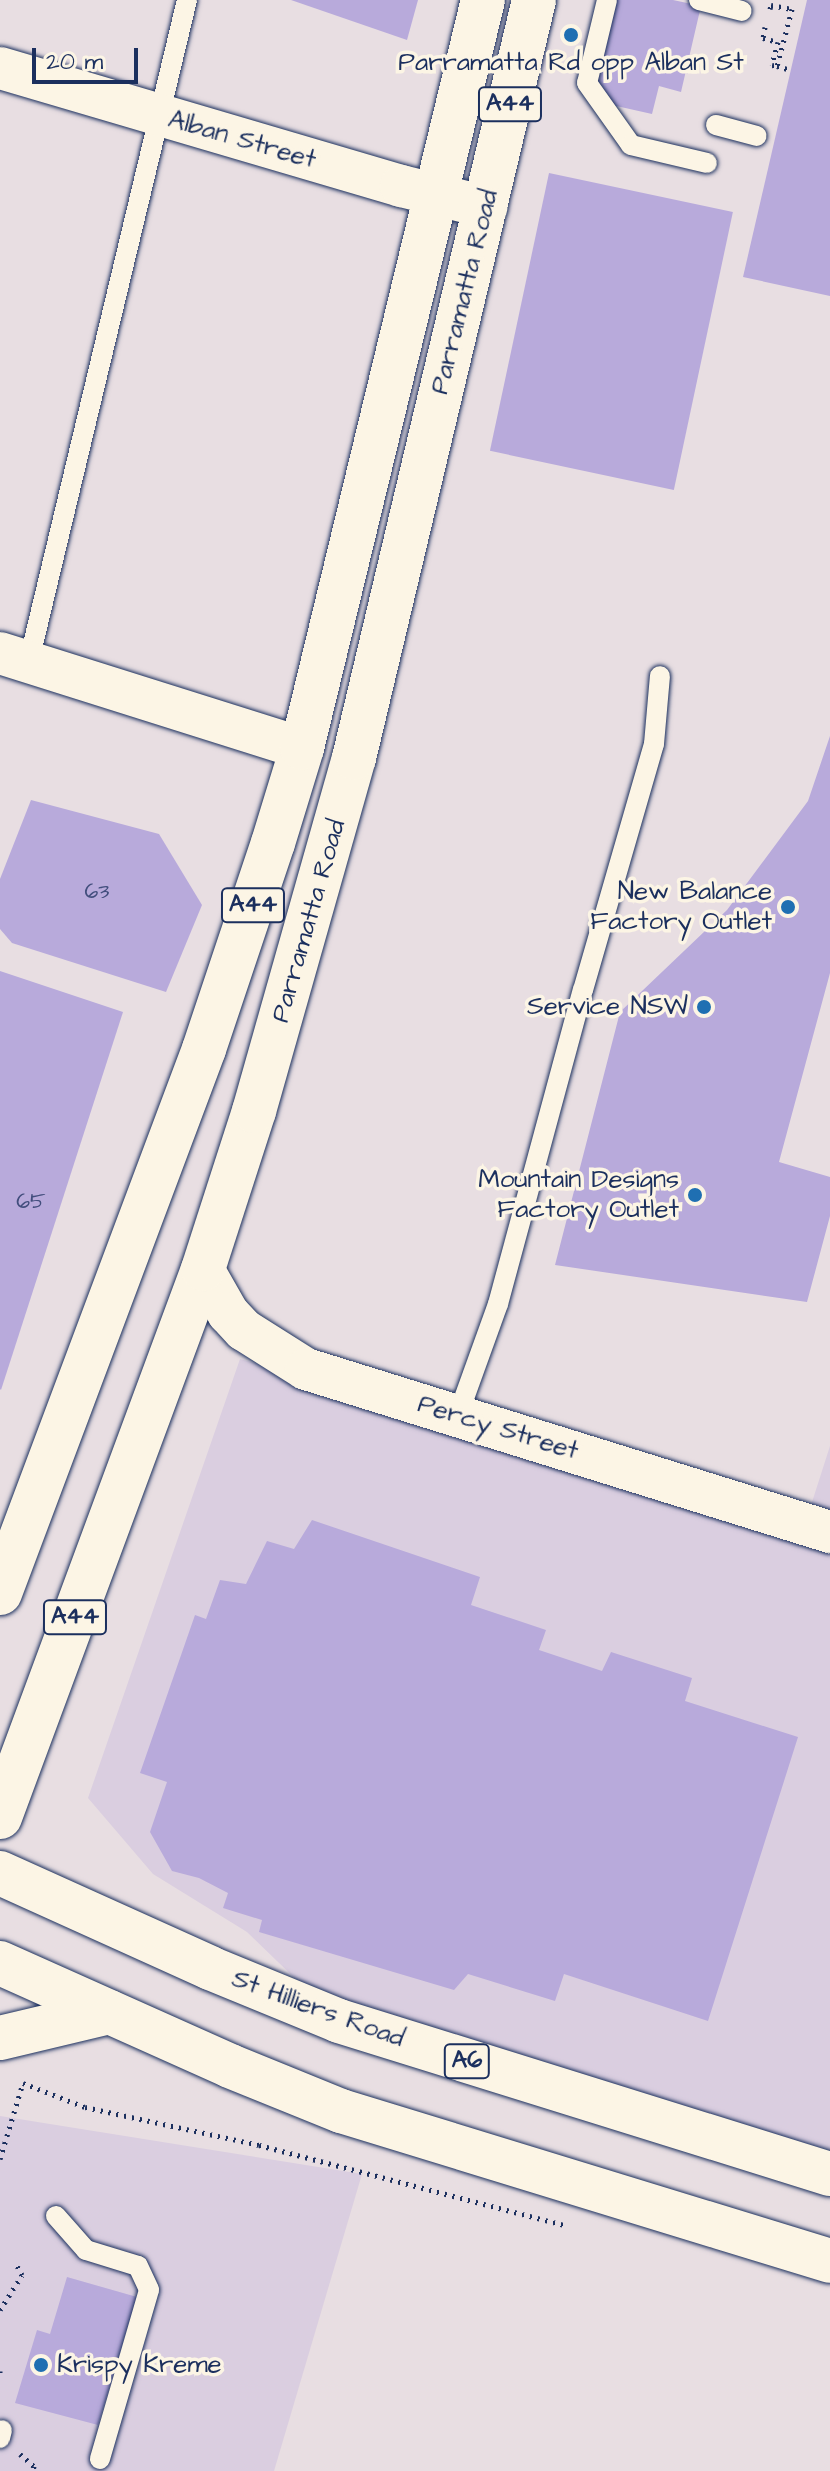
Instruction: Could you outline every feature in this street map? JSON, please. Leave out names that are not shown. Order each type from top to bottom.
[{"type":"highway","name":"Parramatta Road","points":[[0,1593],[204,1049],[302,748],[483,0]]},
{"type":"highway","name":"Parramatta Road","points":[[0,1817],[203,1269],[250,1126],[331,848],[534,0]]},
{"type":"highway","name":"St Hilliers Road","points":[[0,1873],[210,1968],[339,2021],[830,2174]]},
{"type":"highway","points":[[0,1963],[341,2111],[830,2261]]},
{"type":"highway","points":[[0,2038],[109,2012]]},
{"type":"street","name":"Alban Street","points":[[0,68],[434,195],[486,207]]},
{"type":"street","points":[[14,657],[302,748]]},
{"type":"street","name":"Percy Street","points":[[203,1269],[228,1313],[244,1330],[306,1369],[830,1532]]},
{"type":"lane","points":[[14,657],[187,0]]},
{"type":"lane","points":[[607,0],[587,83],[631,145],[707,163]]},
{"type":"lane","points":[[699,0],[742,11]]},
{"type":"lane","points":[[716,125],[757,136]]},
{"type":"lane","points":[[458,1415],[498,1304],[654,744],[660,676]]},
{"type":"lane","points":[[56,2216],[86,2250],[138,2266],[149,2290],[100,2459]]},
{"type":"path","points":[[777,66],[792,9],[771,5],[763,38],[778,42],[772,65],[791,70]]},
{"type":"path","points":[[0,2159],[23,2083],[85,2107],[259,2145],[583,2230]]},
{"type":"path","points":[[0,2310],[22,2275],[15,2262]]},
{"type":"shaded area","points":[[240,1359],[468,1422],[805,1524],[830,1446],[830,2174],[339,2021],[247,1932],[153,1874],[88,1798]]},
{"type":"shaded area","points":[[0,2116],[362,2174],[274,2471],[0,2471]]},
{"type":"building","points":[[291,0],[418,0],[407,40]]},
{"type":"building","points":[[609,0],[673,0],[701,6],[681,92],[659,86],[652,114],[603,103],[589,82]]},
{"type":"building","points":[[807,0],[830,0],[830,296],[743,277]]},
{"type":"building","points":[[549,173],[733,212],[674,490],[490,451]]},
{"type":"building","points":[[830,736],[830,973],[779,1162],[830,1177],[830,1216],[807,1302],[555,1265],[620,1012],[727,910],[808,801]]},
{"type":"building","points":[[31,800],[159,834],[202,905],[166,992],[12,943],[0,929],[0,879]]},
{"type":"building","points":[[0,971],[123,1012],[1,1390],[0,1389]]},
{"type":"building","points":[[312,1520],[480,1577],[471,1605],[546,1630],[539,1650],[602,1671],[611,1652],[692,1678],[685,1701],[798,1737],[708,2021],[564,1974],[555,2001],[468,1974],[454,1990],[259,1932],[262,1920],[223,1908],[228,1893],[199,1878],[172,1871],[150,1832],[167,1782],[140,1773],[195,1615],[206,1619],[220,1580],[246,1584],[267,1541],[294,1549]]},
{"type":"building","points":[[67,2277],[137,2297],[98,2425],[15,2403],[37,2330],[50,2334]]},
{"type":"place","name":"Parramatta Rd opp Alban St","points":[[571,35]]},
{"type":"place","name":"New Balance Factory Outlet","points":[[788,907]]},
{"type":"place","name":"Service NSW","points":[[704,1007]]},
{"type":"place","name":"Mountain Designs Factory Outlet","points":[[695,1195]]},
{"type":"place","name":"Krispy Kreme","points":[[41,2365]]}]
